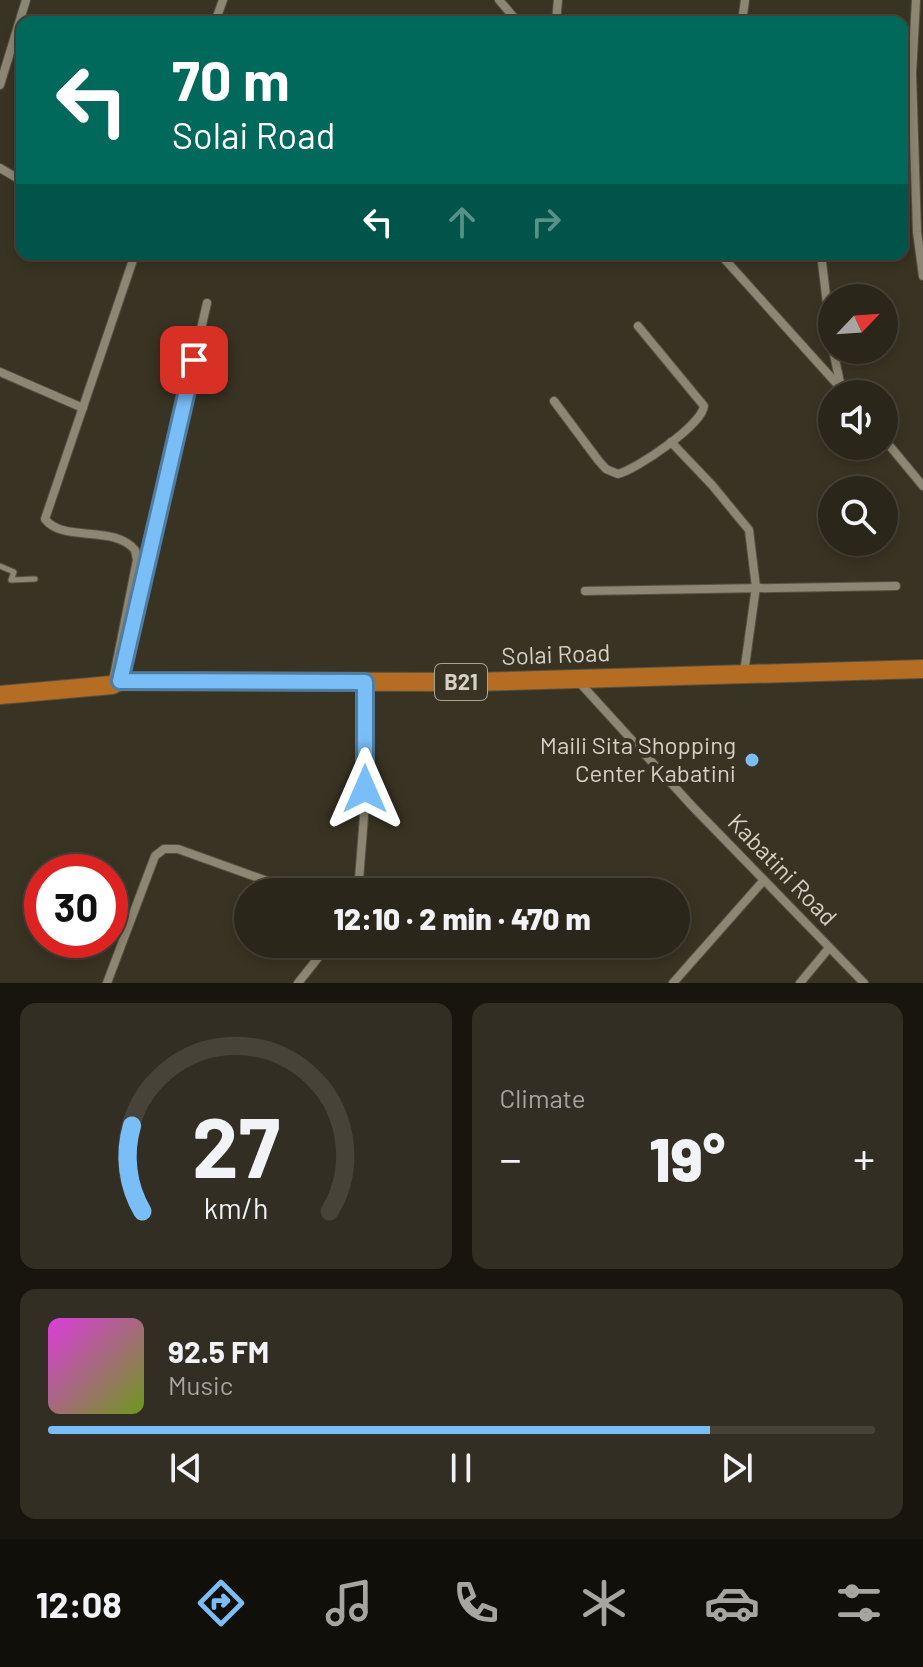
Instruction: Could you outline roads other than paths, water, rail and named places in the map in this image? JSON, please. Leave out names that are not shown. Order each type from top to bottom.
[{"type":"highway","name":"Solai Road","points":[[0,695],[116,683],[576,679],[923,669]]},
{"type":"street","points":[[499,0],[513,16]]},
{"type":"street","points":[[908,70],[920,26],[916,0]]},
{"type":"street","points":[[0,85],[16,33]]},
{"type":"street","points":[[908,82],[914,128],[923,276]]},
{"type":"street","points":[[908,128],[914,128]]},
{"type":"street","points":[[116,683],[137,560],[135,550],[120,538],[54,527],[45,519],[133,260]]},
{"type":"street","points":[[725,260],[834,380]]},
{"type":"street","points":[[822,260],[825,284]]},
{"type":"street","points":[[116,683],[207,303]]},
{"type":"street","points":[[554,401],[598,460],[606,469],[618,474],[671,442],[701,416],[704,406],[638,326]]},
{"type":"street","points":[[0,372],[83,408]]},
{"type":"street","points":[[671,442],[749,530],[756,587],[744,673]]},
{"type":"street","points":[[898,456],[923,486]]},
{"type":"street","points":[[585,591],[896,586]]},
{"type":"street","name":"Kabatini Road","points":[[576,679],[692,806],[862,983]]},
{"type":"street","points":[[359,878],[364,816],[365,682]]},
{"type":"street","points":[[107,983],[155,856],[164,849],[178,849],[259,878]]},
{"type":"street","points":[[673,983],[764,880]]},
{"type":"street","points":[[800,983],[829,948]]},
{"type":"street","points":[[298,983],[318,958]]},
{"type":"lane","points":[[0,566],[14,572],[11,580],[35,579]]},
{"type":"place","name":"Maili Sita Shopping Center Kabatini","points":[[752,760]]}]
